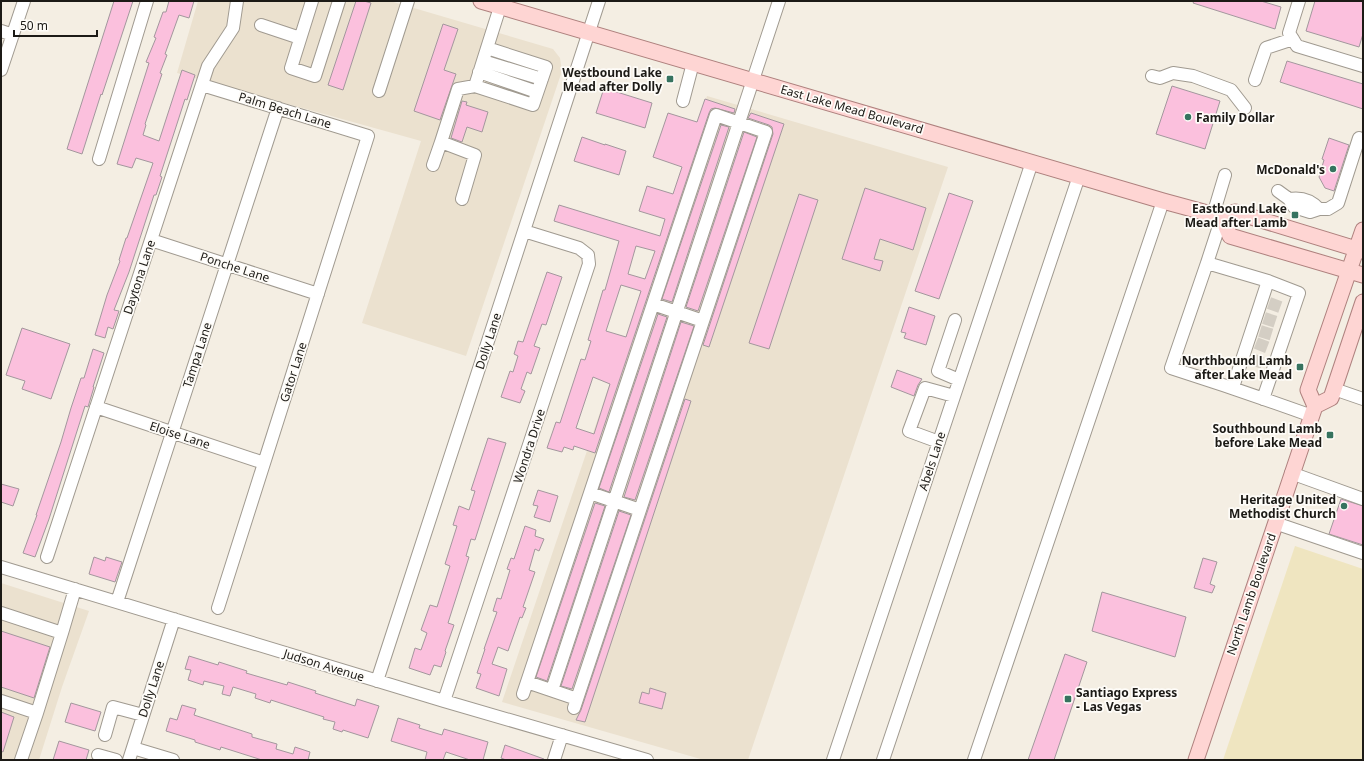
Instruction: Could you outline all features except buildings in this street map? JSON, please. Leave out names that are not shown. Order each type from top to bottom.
[{"type":"main road","name":"East Lake Mead Boulevard","points":[[481,1],[1164,201],[1217,216],[1235,212],[1360,250]]},
{"type":"main road","points":[[1217,216],[1230,236],[1356,273]]},
{"type":"main road","points":[[1363,230],[1356,273],[1308,390],[1313,411],[1331,398],[1363,302]]},
{"type":"main road","name":"North Lamb Boulevard","points":[[1196,760],[1313,411]]},
{"type":"street","points":[[1,70],[3,58],[13,35],[24,1]]},
{"type":"street","points":[[100,159],[147,1]]},
{"type":"street","name":"Daytona Lane","points":[[47,557],[208,66],[233,28],[237,1]]},
{"type":"street","points":[[312,1],[292,68],[315,76],[339,1]]},
{"type":"street","points":[[379,91],[408,1]]},
{"type":"street","name":"Dolly Lane","points":[[377,681],[599,1]]},
{"type":"street","points":[[552,690],[678,312],[779,1]]},
{"type":"street","points":[[1299,1],[1289,33],[1297,46],[1363,66]]},
{"type":"street","points":[[475,86],[500,6]]},
{"type":"street","points":[[261,25],[300,38]]},
{"type":"street","points":[[1,31],[13,35]]},
{"type":"street","points":[[1255,80],[1266,48],[1293,39]]},
{"type":"street","points":[[433,165],[458,89],[475,86],[533,105],[546,67],[487,48]]},
{"type":"street","points":[[682,101],[693,63]]},
{"type":"street","points":[[481,67],[542,80]]},
{"type":"street","points":[[481,67],[537,92]]},
{"type":"street","points":[[1152,76],[1160,78],[1173,73],[1193,76],[1231,90],[1246,108]]},
{"type":"street","name":"Palm Beach Lane","points":[[202,85],[368,136]]},
{"type":"street","name":"Tampa Lane","points":[[117,602],[278,108]]},
{"type":"street","points":[[523,694],[527,682],[590,493],[653,304],[716,115],[766,132],[575,704],[552,690],[527,682]]},
{"type":"street","name":"Gator Lane","points":[[218,608],[368,136]]},
{"type":"street","points":[[1278,191],[1289,199],[1294,206],[1310,212],[1319,209],[1328,209],[1338,203],[1359,138]]},
{"type":"street","points":[[441,142],[475,155],[462,199]]},
{"type":"street","name":"Abels Lane","points":[[833,760],[1032,162]]},
{"type":"street","points":[[1225,175],[1207,263],[1171,368],[1263,399],[1313,411]]},
{"type":"street","points":[[883,760],[1079,176]]},
{"type":"street","points":[[974,760],[1164,201]]},
{"type":"street","name":"Wondra Drive","points":[[444,702],[589,264],[588,255],[579,248],[524,231]]},
{"type":"street","name":"Ponche Lane","points":[[151,240],[318,294]]},
{"type":"street","points":[[1207,263],[1299,292],[1288,310],[1268,365],[1263,399]]},
{"type":"street","points":[[1233,388],[1247,358],[1257,329],[1265,302],[1268,281]]},
{"type":"street","points":[[653,304],[703,321]]},
{"type":"street","points":[[955,320],[938,370],[959,380]]},
{"type":"street","points":[[939,442],[908,431],[925,388],[954,396]]},
{"type":"street","points":[[1334,389],[1363,399]]},
{"type":"street","name":"Eloise Lane","points":[[96,407],[264,463]]},
{"type":"street","points":[[1291,473],[1363,498]]},
{"type":"street","points":[[590,493],[640,510]]},
{"type":"street","points":[[1275,523],[1363,553]]},
{"type":"street","name":"Judson Avenue","points":[[1,568],[75,589],[444,702],[647,760]]},
{"type":"street","points":[[21,760],[75,589]]},
{"type":"street","points":[[1,613],[62,633]]},
{"type":"street","name":"Dolly Lane","points":[[129,760],[174,619]]},
{"type":"street","points":[[1,701],[37,713]]},
{"type":"street","points":[[105,735],[113,707],[143,715]]},
{"type":"street","points":[[554,760],[562,735]]},
{"type":"street","points":[[133,748],[173,760]]},
{"type":"street","points":[[98,755],[116,760]]},
{"type":"shaded area","points":[[198,1],[390,1],[553,49],[560,58],[562,71],[466,356],[362,323],[421,141],[177,73]]},
{"type":"shaded area","points":[[707,96],[948,167],[748,760],[704,760],[502,702]]},
{"type":"shaded area","points":[[1,583],[89,611],[62,687],[39,760],[1,760]]},
{"type":"sand","points":[[1295,546],[1363,569],[1363,760],[1223,760]]},
{"type":"tunnel","points":[[1269,303],[1283,308]]},
{"type":"tunnel","points":[[1264,318],[1279,323]]},
{"type":"tunnel","points":[[1260,331],[1273,335]]},
{"type":"tunnel","points":[[1256,343],[1269,348]]},
{"type":"tunnel","points":[[1251,359],[1263,363]]},
{"type":"place","name":"Westbound Lake Mead after Dolly","points":[[670,79]]},
{"type":"place","name":"Family Dollar","points":[[1188,117]]},
{"type":"place","name":"McDonald's","points":[[1333,169]]},
{"type":"place","name":"Eastbound Lake Mead after Lamb","points":[[1295,215]]},
{"type":"place","name":"Northbound Lamb after Lake Mead","points":[[1300,367]]},
{"type":"place","name":"Southbound Lamb before Lake Mead","points":[[1330,435]]},
{"type":"place","name":"Heritage United Methodist Church","points":[[1344,506]]},
{"type":"place","name":"Santiago Express - Las Vegas","points":[[1068,699]]}]
